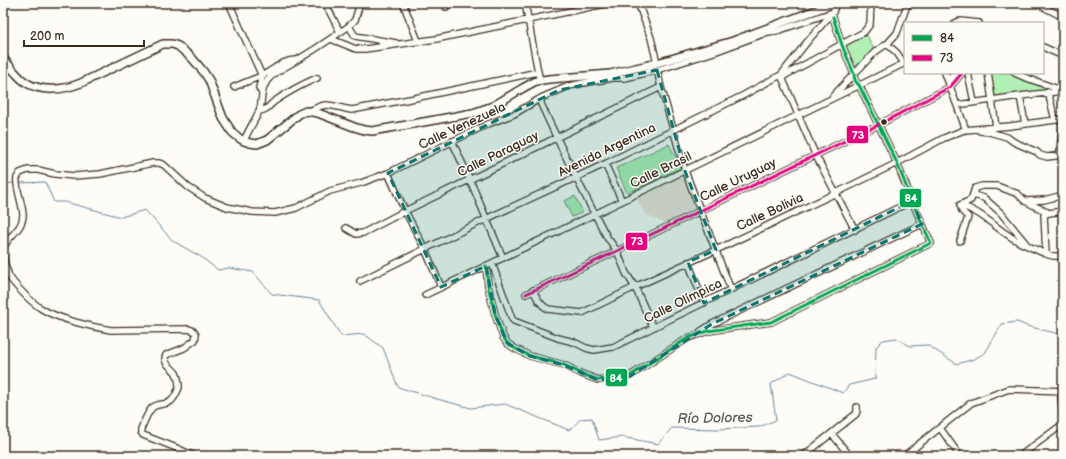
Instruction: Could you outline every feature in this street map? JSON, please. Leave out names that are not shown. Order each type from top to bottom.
[{"type":"main road","points":[[3,58],[26,82],[38,88],[60,89],[81,83],[163,44],[175,44],[186,52],[204,72],[212,86],[225,122],[232,132],[244,141],[253,144],[263,142],[270,138],[299,114],[309,111],[360,129],[380,130],[483,110],[540,80],[601,76],[657,66],[733,41],[835,3]]},
{"type":"street","points":[[229,3],[262,76],[259,88],[262,93]]},
{"type":"street","points":[[326,3],[340,32]]},
{"type":"street","points":[[244,141],[259,111],[262,93],[270,78],[349,26],[355,20],[360,3]]},
{"type":"street","points":[[403,3],[418,41]]},
{"type":"street","points":[[525,3],[540,80]]},
{"type":"street","points":[[330,38],[356,49],[366,50],[457,35],[610,3]]},
{"type":"street","points":[[638,3],[651,38],[661,87],[685,171],[731,290]]},
{"type":"street","name":"Avenida Argentina","points":[[360,281],[486,218],[605,164],[781,76],[807,42],[833,14],[835,3]]},
{"type":"street","points":[[855,230],[815,154],[781,76],[864,32],[870,24],[872,3]]},
{"type":"street","points":[[829,100],[875,52],[887,44],[896,34],[907,5],[912,3]]},
{"type":"street","points":[[1036,3],[1063,17]]},
{"type":"street","points":[[594,81],[625,78],[657,66],[714,52],[768,32],[777,31],[833,14],[842,44],[854,74],[854,78],[859,85],[897,163],[931,243],[771,322],[708,331],[688,338]]},
{"type":"street","points":[[958,22],[970,22]]},
{"type":"street","points":[[349,26],[355,36],[404,44]]},
{"type":"street","points":[[887,44],[904,62]]},
{"type":"street","points":[[1044,47],[1063,56]]},
{"type":"street","points":[[234,87],[262,76],[283,63],[297,60]]},
{"type":"street","name":"Calle Brasil","points":[[425,295],[685,171],[904,63]]},
{"type":"street","points":[[309,111],[325,105],[352,110],[538,72]]},
{"type":"street","points":[[945,74],[966,130]]},
{"type":"street","points":[[950,87],[951,78],[954,74]]},
{"type":"street","points":[[950,87],[961,74]]},
{"type":"street","points":[[968,74],[974,102]]},
{"type":"street","points":[[988,74],[996,127]]},
{"type":"street","points":[[1017,74],[1063,91]]},
{"type":"street","name":"Calle Venezuela","points":[[3,249],[4,245],[22,223],[23,216],[17,178],[20,173],[28,170],[38,170],[74,176],[100,174],[158,163],[164,165],[188,187],[205,198],[227,206],[252,212],[275,213],[296,208],[330,191],[361,183],[388,173],[488,124],[514,114],[541,98],[569,86],[594,81],[601,76]]},
{"type":"street","points":[[259,111],[267,109],[274,102],[317,78]]},
{"type":"street","name":"Calle Paraguay","points":[[346,228],[356,234],[359,234],[661,87]]},
{"type":"street","name":"Calle Uruguay","points":[[526,294],[878,124],[950,87]]},
{"type":"street","points":[[957,105],[1063,91]]},
{"type":"street","points":[[1048,92],[1055,120]]},
{"type":"street","points":[[1020,96],[1025,124]]},
{"type":"street","points":[[541,98],[541,104],[576,177],[608,240],[617,251],[626,272],[635,286],[653,327]]},
{"type":"street","points":[[966,130],[1063,119]]},
{"type":"street","points":[[966,130],[1002,135],[1047,158],[1061,155],[1063,125]]},
{"type":"street","name":"Calle Bolivia","points":[[533,290],[540,304],[548,309],[582,313],[635,286],[716,250],[836,193],[944,138],[966,130]]},
{"type":"street","points":[[452,142],[503,258]]},
{"type":"street","points":[[605,164],[622,201]]},
{"type":"street","points":[[388,173],[405,211],[425,249],[441,287]]},
{"type":"street","points":[[960,205],[971,200],[975,188],[982,186],[997,186],[1018,194],[1025,201],[1049,213]]},
{"type":"street","points":[[973,195],[984,198],[1001,213],[1028,246]]},
{"type":"street","points":[[1025,201],[1044,200],[1063,195]]},
{"type":"street","name":"Calle Olímpica","points":[[492,263],[512,319],[518,323],[594,350],[613,347],[912,201]]},
{"type":"street","points":[[960,205],[962,211],[968,217],[960,241]]},
{"type":"street","points":[[960,205],[979,214],[1022,244],[1046,254],[1063,256]]},
{"type":"street","points":[[1046,254],[1044,215],[1063,211]]},
{"type":"street","points":[[486,266],[488,286],[495,314],[502,337],[507,343],[530,356],[564,365],[598,380],[630,376],[712,324],[922,224]]},
{"type":"street","points":[[3,255],[10,276],[24,294],[42,309],[60,317],[111,330],[189,329],[194,331],[196,334],[195,340],[184,348],[165,357],[166,363],[178,377],[179,389],[175,398],[163,405],[151,408],[141,432],[142,435],[194,456]]},
{"type":"street","points":[[688,262],[704,303]]},
{"type":"street","points":[[904,456],[972,403],[1009,389],[1063,391]]},
{"type":"street","points":[[1063,396],[1061,396],[1063,417]]},
{"type":"street","points":[[803,456],[856,414],[857,407]]},
{"type":"street","points":[[1020,456],[1063,424]]},
{"type":"street","points":[[940,428],[960,456]]},
{"type":"street","points":[[832,434],[850,456]]},
{"type":"highlighted area","points":[[657,70],[685,171],[716,250],[688,262],[704,303],[912,201],[922,224],[712,324],[630,376],[598,380],[564,365],[530,356],[507,343],[495,314],[486,266],[441,287],[388,173],[559,90]]},
{"type":"shaded area","points":[[684,175],[697,209],[666,224],[645,214],[636,198]]},
{"type":"green space","points":[[866,33],[874,50],[856,69],[846,46]]},
{"type":"green space","points":[[989,74],[1011,74],[1048,90],[993,97]]},
{"type":"green space","points":[[669,144],[681,168],[627,193],[616,168]]},
{"type":"green space","points":[[575,196],[583,212],[572,217],[564,201]]},
{"type":"waterway","name":"Río Dolores","points":[[20,183],[45,182],[54,202],[65,202],[121,217],[145,210],[173,241],[201,257],[218,270],[229,268],[253,272],[272,294],[319,300],[341,336],[364,334],[383,348],[398,387],[471,408],[505,404],[569,430],[581,419],[592,418],[599,440],[622,437],[658,444],[672,428],[719,429],[759,427],[776,420],[771,384],[790,372],[843,393],[849,385],[875,379],[876,347],[883,340],[896,338],[910,346],[927,345],[957,364],[974,359],[985,353],[1002,324],[1017,322],[1063,335]]},
{"type":"waterway","name":"Río Dolores","points":[[3,184],[14,183]]},
{"type":"transit line","name":"84","points":[[486,266],[488,286],[495,314],[503,337],[507,343],[530,356],[564,365],[598,380],[630,376],[688,338],[708,331],[771,322],[931,243],[897,163],[859,85],[855,80],[833,17]]},
{"type":"transit line","name":"73","points":[[526,294],[878,125],[950,87],[961,74]]}]
